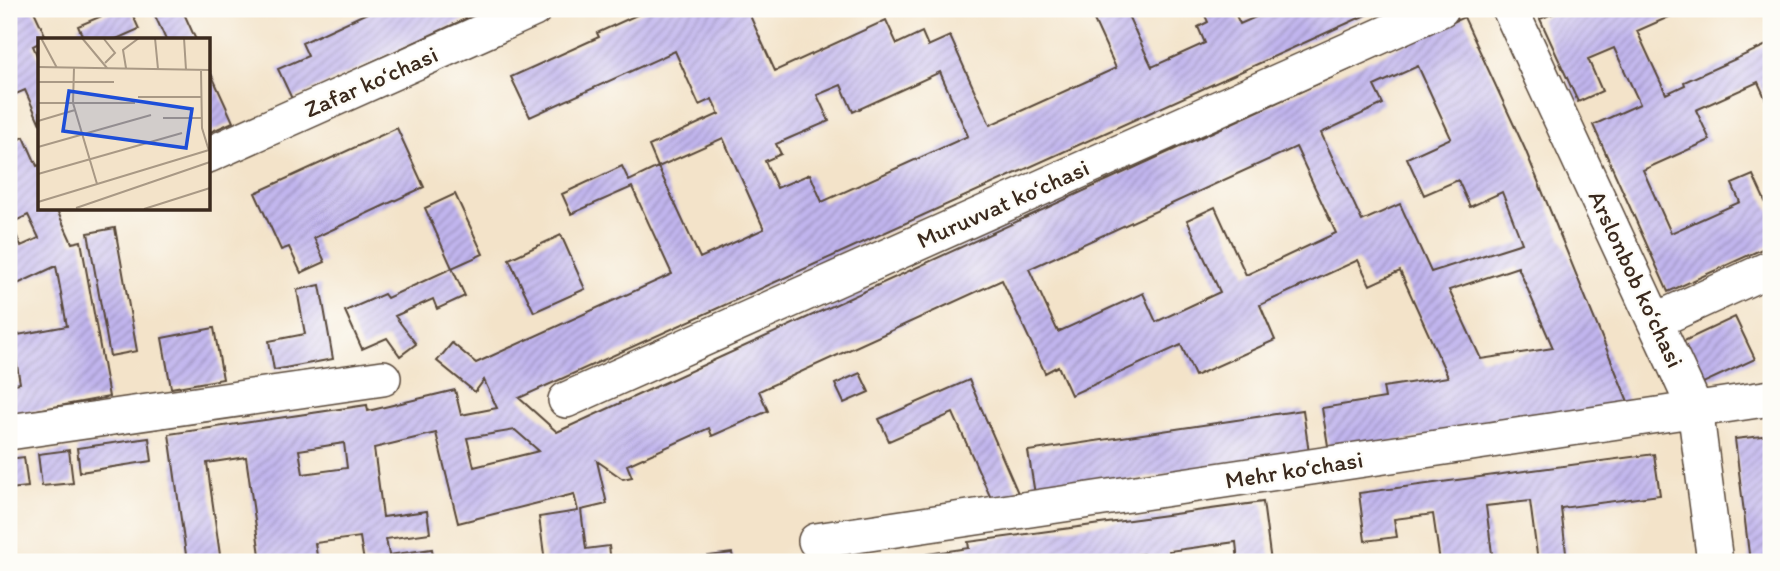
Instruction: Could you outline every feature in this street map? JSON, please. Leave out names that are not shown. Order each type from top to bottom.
[{"type":"street","name":"Zafar koʻchasi","points":[[210,154],[534,9]]},
{"type":"street","name":"Muruvvat koʻchasi","points":[[566,400],[1441,9]]},
{"type":"street","name":"Arslonbob koʻchasi","points":[[1510,9],[1695,408],[1715,562]]},
{"type":"street","points":[[1656,321],[1771,268]]},
{"type":"street","points":[[9,432],[383,378]]},
{"type":"street","name":"Mehr koʻchasi","points":[[816,541],[1771,398]]},
{"type":"building","points":[[9,9],[33,9],[47,38],[38,38],[38,44],[33,46],[38,57],[38,119],[25,90],[9,97],[9,28],[13,26]]},
{"type":"building","points":[[118,9],[130,9],[139,29],[119,38],[83,38],[78,26]]},
{"type":"building","points":[[152,9],[182,9],[195,38],[165,38]]},
{"type":"building","points":[[365,9],[487,9],[292,99],[278,69],[308,56],[302,43],[367,13]]},
{"type":"building","points":[[650,9],[747,9],[775,71],[886,20],[897,44],[922,32],[928,46],[950,36],[990,125],[1116,68],[1089,9],[1125,9],[1152,67],[1205,43],[1198,27],[1208,22],[1202,9],[1233,9],[1240,24],[1274,9],[1379,9],[519,398],[557,432],[1464,17],[1525,149],[1629,404],[1329,452],[1322,408],[1385,398],[1383,387],[1448,377],[1400,271],[1370,285],[1358,260],[1260,305],[1275,340],[1195,376],[1181,345],[1071,395],[1058,366],[1045,373],[1002,280],[759,391],[768,411],[712,436],[709,428],[627,465],[632,477],[623,479],[597,461],[607,504],[581,510],[586,549],[609,546],[611,562],[545,562],[539,517],[578,511],[574,494],[458,523],[436,433],[374,448],[383,517],[427,511],[430,533],[386,539],[389,555],[432,549],[434,562],[364,562],[360,537],[315,543],[318,562],[261,562],[246,457],[207,463],[221,562],[187,562],[169,434],[367,405],[368,411],[455,390],[461,415],[497,408],[484,380],[475,392],[437,361],[452,343],[476,363],[672,274],[632,187],[571,214],[562,194],[622,166],[629,181],[658,167],[649,146],[719,114],[712,99],[699,105],[675,51],[530,117],[511,77],[599,37],[597,33]],"holes":[[[1418,66],[1451,138],[1407,158],[1424,195],[1458,180],[1470,207],[1502,192],[1522,243],[1431,272],[1400,204],[1362,221],[1321,133],[1383,104],[1374,86]],[[940,72],[968,136],[822,202],[810,174],[777,188],[765,161],[781,154],[776,144],[829,121],[817,95],[841,85],[853,112]],[[723,138],[764,229],[700,258],[658,167]],[[1296,147],[1336,233],[1246,275],[1215,207],[1187,220],[1220,292],[1156,322],[1143,293],[1058,332],[1029,269]],[[1518,267],[1553,348],[1481,359],[1449,290]],[[515,430],[539,451],[474,467],[467,438]],[[344,443],[347,468],[303,474],[299,450]]]},
{"type":"building","points":[[1564,9],[1687,9],[1637,31],[1666,94],[1685,85],[1684,82],[1771,43],[1771,111],[1758,82],[1696,110],[1710,140],[1643,170],[1671,233],[1740,202],[1732,184],[1753,175],[1769,210],[1771,208],[1771,245],[1668,292],[1593,125],[1640,104],[1614,48],[1588,59],[1602,91],[1578,102],[1540,19]]},
{"type":"building","points":[[210,71],[233,122],[210,132]]},
{"type":"building","points":[[397,128],[424,187],[314,238],[325,262],[301,273],[289,247],[281,250],[255,193]]},
{"type":"building","points":[[24,137],[38,166],[38,210],[57,210],[72,243],[81,241],[109,397],[9,415],[9,385],[20,383],[12,336],[67,326],[56,266],[9,288],[9,178],[14,176],[9,164],[9,143]],"holes":[[[28,215],[39,238],[21,246],[11,223]]]},
{"type":"building","points":[[455,194],[483,254],[452,268],[425,208]]},
{"type":"building","points":[[115,228],[137,351],[110,356],[88,233]]},
{"type":"building","points":[[561,235],[585,289],[534,312],[509,259]]},
{"type":"building","points":[[452,268],[465,296],[437,309],[433,299],[395,316],[416,344],[400,356],[387,338],[362,349],[345,311],[384,294],[387,298]]},
{"type":"building","points":[[320,285],[333,359],[274,370],[269,341],[305,334],[297,290]]},
{"type":"building","points":[[1735,317],[1755,359],[1701,384],[1682,342]]},
{"type":"building","points":[[214,328],[223,379],[171,388],[162,338]]},
{"type":"building","points":[[860,373],[869,392],[844,403],[835,384]]},
{"type":"building","points":[[969,380],[1018,493],[993,503],[953,413],[889,441],[879,419]]},
{"type":"building","points":[[1303,410],[1309,453],[1035,494],[1028,451]]},
{"type":"building","points":[[1771,435],[1771,479],[1768,479],[1771,562],[1750,562],[1735,439]]},
{"type":"building","points":[[149,438],[152,461],[80,472],[77,448]]},
{"type":"building","points":[[69,450],[73,483],[42,486],[38,454]]},
{"type":"building","points":[[1654,454],[1660,495],[1561,508],[1567,562],[1538,562],[1530,501],[1486,506],[1493,562],[1440,562],[1433,514],[1394,519],[1397,537],[1365,541],[1359,493]]},
{"type":"building","points":[[24,457],[28,487],[9,489],[9,459]]},
{"type":"building","points":[[1263,502],[1271,562],[1238,562],[1236,542],[1169,551],[1171,562],[1145,562],[1143,554],[1080,562],[929,562],[927,554],[969,548],[968,542]]},
{"type":"building","points":[[732,553],[734,562],[709,562],[708,556]]}]
